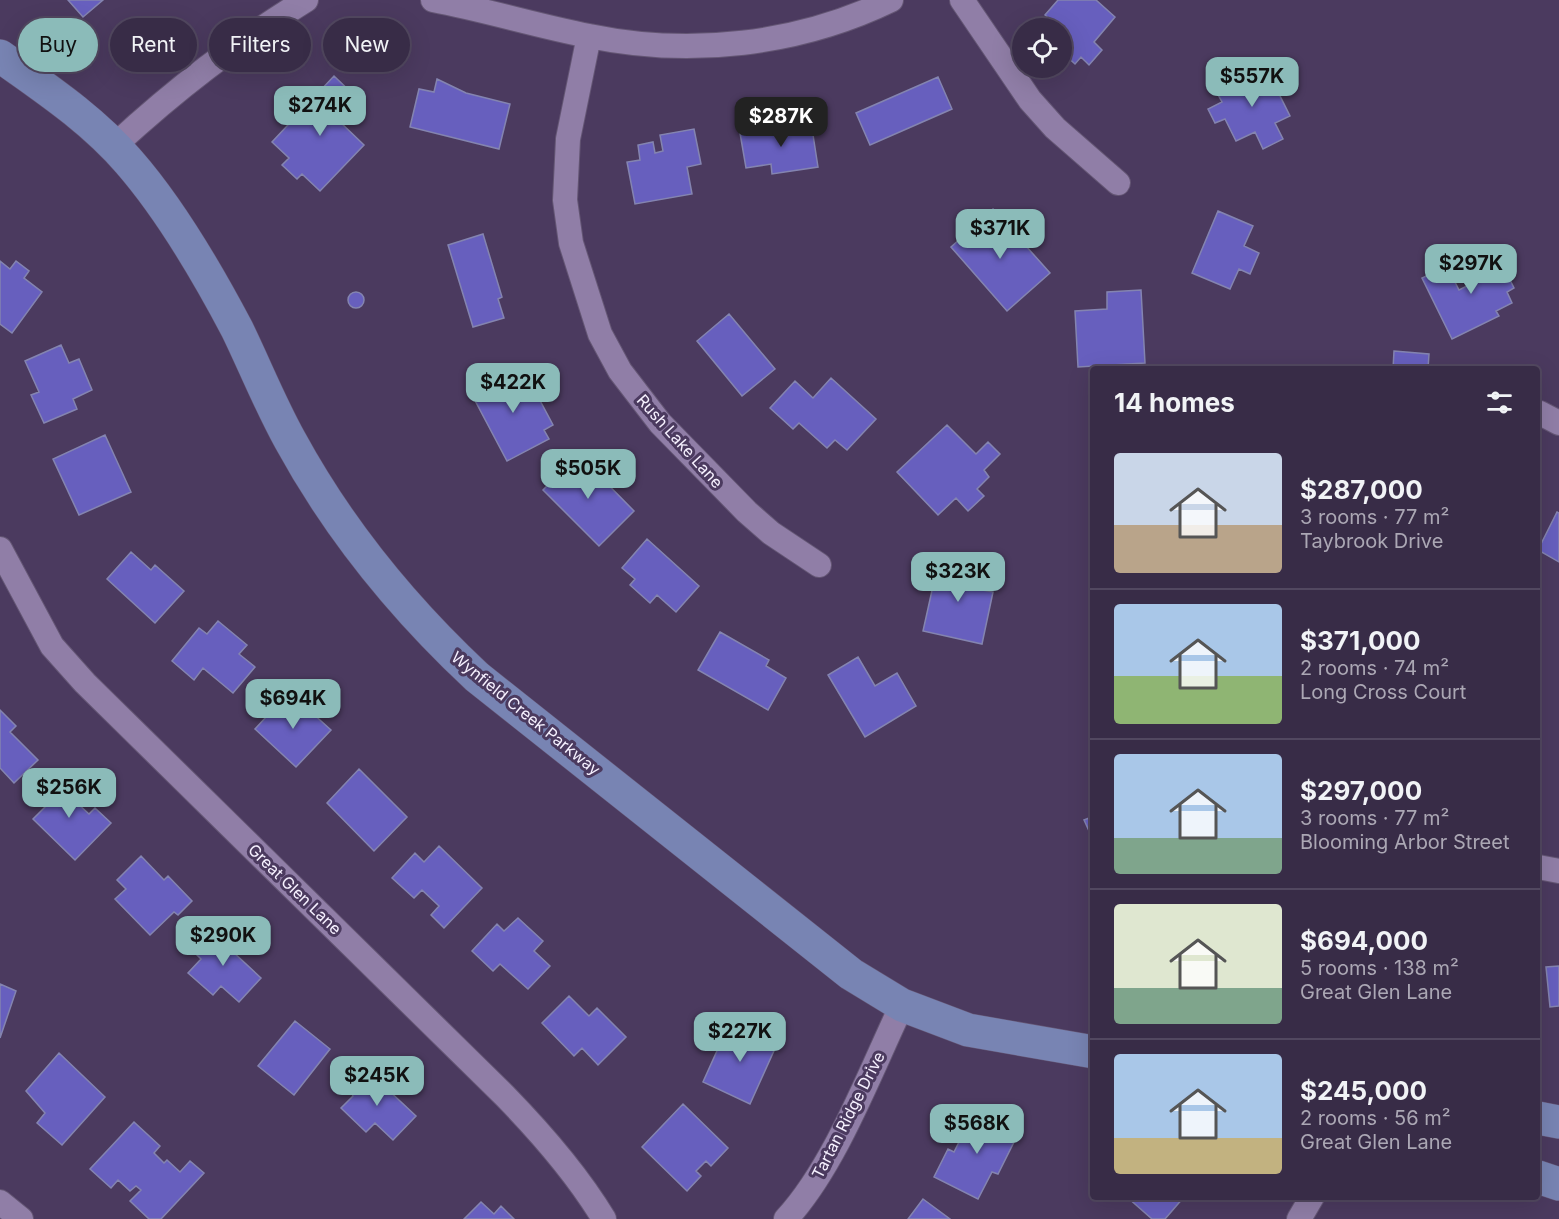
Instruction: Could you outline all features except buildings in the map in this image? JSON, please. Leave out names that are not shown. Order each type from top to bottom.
[{"type":"street","points":[[114,146],[167,97],[228,50],[306,0]]},
{"type":"street","points":[[433,0],[589,36],[620,41],[705,47],[782,38],[850,18],[891,0]]},
{"type":"street","points":[[962,0],[1030,100],[1055,128],[1118,183]]},
{"type":"street","name":"Rush Lake Lane","points":[[589,36],[568,139],[565,200],[571,243],[600,334],[620,371],[660,423],[747,512],[771,533],[819,565]]},
{"type":"street","name":"Wynfield Creek Parkway","points":[[0,56],[82,115],[114,146],[155,196],[195,256],[236,328],[289,437],[337,518],[377,573],[437,640],[477,677],[851,974],[902,1005],[968,1030],[1090,1051]]},
{"type":"street","name":"Great Glen Lane","points":[[0,550],[52,646],[85,683],[534,1125],[582,1185],[604,1219]]},
{"type":"street","points":[[1540,867],[1559,871]]},
{"type":"street","name":"Tartan Ridge Drive","points":[[786,1219],[804,1200],[831,1153],[902,1005]]},
{"type":"street","points":[[1540,1118],[1559,1122]]},
{"type":"street","points":[[1540,1178],[1559,1184]]},
{"type":"street","points":[[1299,1219],[1310,1200]]},
{"type":"street","points":[[0,1202],[21,1219]]}]
